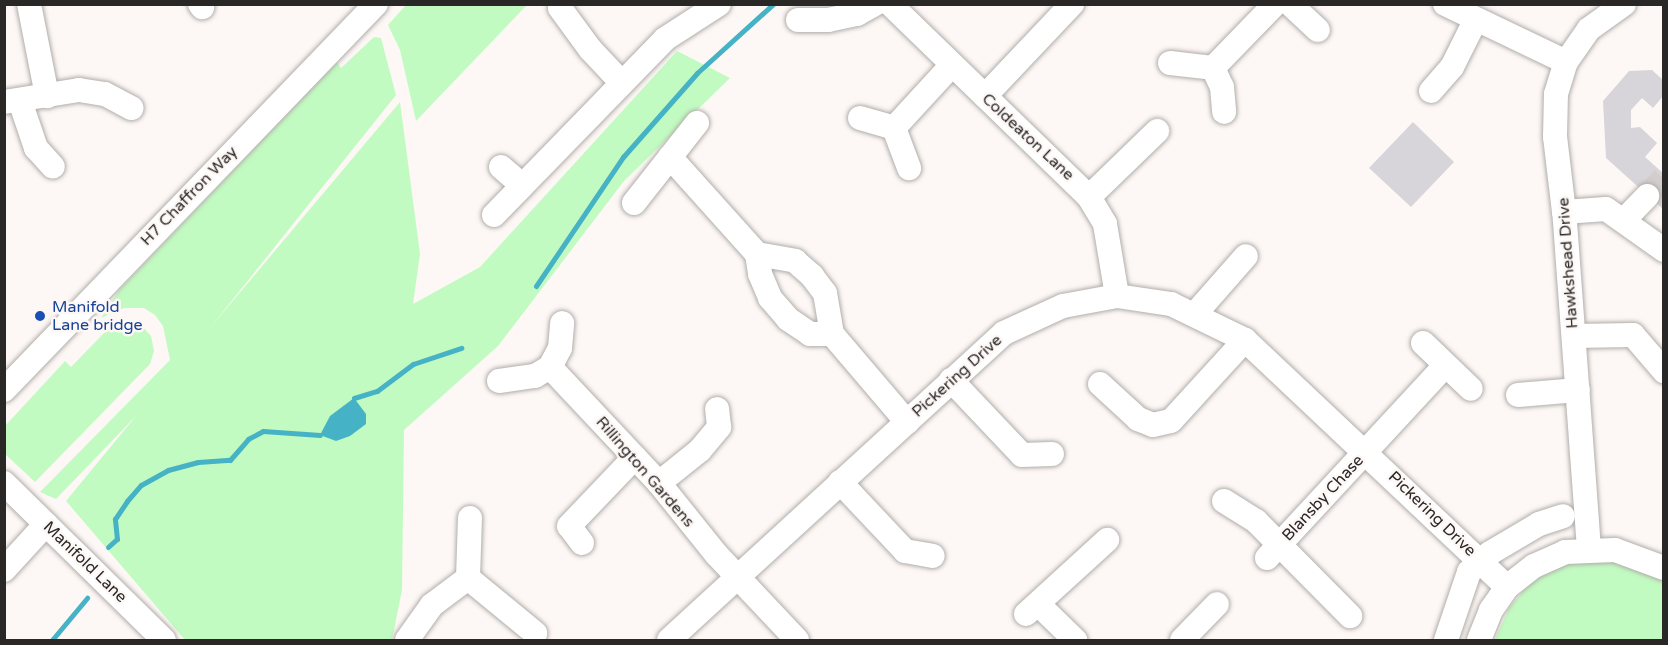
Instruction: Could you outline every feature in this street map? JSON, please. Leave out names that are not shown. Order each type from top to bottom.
[{"type":"street","points":[[29,4],[47,96]]},
{"type":"street","name":"H7 Chaffron Way","points":[[4,390],[376,4]]},
{"type":"street","points":[[494,215],[665,39],[718,4]]},
{"type":"street","points":[[798,20],[828,20],[857,14],[876,4]]},
{"type":"street","name":"Coldeaton Lane","points":[[890,4],[951,66],[1089,197],[1105,224],[1117,296]]},
{"type":"street","points":[[985,96],[1072,4]]},
{"type":"street","points":[[1213,68],[1275,4]]},
{"type":"street","points":[[1290,4],[1318,30]]},
{"type":"street","points":[[1445,4],[1475,21],[1566,62]]},
{"type":"street","name":"Hawkshead Drive","points":[[1590,549],[1564,212],[1555,137],[1556,94],[1566,62],[1589,28],[1624,4]]},
{"type":"street","points":[[572,13],[621,82]]},
{"type":"street","points":[[1431,91],[1452,67],[1475,21]]},
{"type":"street","points":[[1170,63],[1213,68]]},
{"type":"street","points":[[894,128],[951,66]]},
{"type":"street","points":[[1213,68],[1222,87],[1224,112]]},
{"type":"street","points":[[53,166],[36,148],[12,102],[79,90],[105,94],[131,108]]},
{"type":"street","points":[[860,118],[894,128]]},
{"type":"street","points":[[634,203],[697,123]]},
{"type":"street","points":[[894,128],[909,168]]},
{"type":"street","points":[[1089,197],[1157,130]]},
{"type":"street","points":[[670,157],[758,254],[760,274],[770,298],[788,319],[810,334],[832,334]]},
{"type":"street","points":[[501,167],[522,185]]},
{"type":"street","points":[[1625,219],[1647,195]]},
{"type":"street","points":[[1564,212],[1606,209],[1625,219],[1664,250]]},
{"type":"street","points":[[758,254],[795,261],[812,276],[825,293],[832,334],[907,422]]},
{"type":"street","points":[[1195,314],[1247,257]]},
{"type":"street","name":"Pickering Drive","points":[[669,640],[1004,333],[1063,306],[1117,296],[1171,304],[1245,340],[1367,451],[1507,587]]},
{"type":"street","points":[[499,381],[535,376],[550,368],[560,348],[562,323]]},
{"type":"street","points":[[1574,336],[1633,335],[1664,372]]},
{"type":"street","points":[[1117,389],[1137,419],[1153,425],[1171,421],[1245,340]]},
{"type":"street","points":[[1423,343],[1471,389]]},
{"type":"street","name":"Blansby Chase","points":[[1273,551],[1445,366]]},
{"type":"street","name":"Rillington Gardens","points":[[550,368],[659,483],[738,578],[797,640]]},
{"type":"street","points":[[951,380],[1022,455],[1052,454]]},
{"type":"street","points":[[1518,395],[1578,390]]},
{"type":"street","points":[[659,483],[700,450],[719,427],[717,409]]},
{"type":"street","points":[[582,543],[569,526],[635,457]]},
{"type":"street","points":[[840,482],[905,551],[933,556]]},
{"type":"street","name":"Manifold Lane","points":[[4,483],[164,640]]},
{"type":"street","name":"Blansby Chase","points":[[1224,501],[1256,520],[1273,551],[1350,616]]},
{"type":"street","name":"Pickering Drive","points":[[1446,640],[1462,586],[1481,561],[1539,524],[1563,516]]},
{"type":"street","points":[[4,570],[46,524]]},
{"type":"street","points":[[464,524],[468,578],[519,630]]},
{"type":"street","points":[[1479,640],[1491,610],[1507,587],[1534,566],[1565,552],[1590,549],[1638,555],[1664,568]]},
{"type":"street","points":[[1075,640],[1032,609],[1102,555]]},
{"type":"street","points":[[407,640],[432,604],[468,578]]},
{"type":"street","points":[[1188,626],[1217,604]]},
{"type":"green space","points":[[406,5],[527,5],[416,121],[400,50],[388,25]]},
{"type":"green space","points":[[374,37],[381,38],[396,95],[210,328],[400,102],[420,254],[413,304],[480,267],[677,51],[730,78],[624,181],[498,346],[404,430],[402,590],[392,640],[185,640],[66,501],[136,416],[56,499],[40,492],[170,360],[163,326],[155,315],[144,308],[124,308],[101,318],[120,289],[337,62],[341,68]]},
{"type":"green space","points":[[123,322],[140,324],[151,336],[154,351],[150,364],[35,482],[5,454],[5,426],[65,361],[71,367],[104,333]]},
{"type":"green space","points":[[1588,558],[1620,558],[1663,577],[1663,640],[1495,640],[1509,608],[1530,583],[1557,566]]},
{"type":"water","points":[[354,398],[366,414],[366,424],[350,436],[336,441],[320,435],[330,416]]},
{"type":"building","points":[[1652,70],[1664,81],[1664,95],[1653,108],[1642,98],[1631,110],[1631,128],[1640,127],[1657,143],[1645,157],[1664,174],[1664,210],[1606,158],[1603,101],[1629,71]]},
{"type":"building","points":[[1413,122],[1454,162],[1411,207],[1369,168]]},
{"type":"waterway","points":[[536,286],[623,157],[697,73],[773,4]]},
{"type":"waterway","points":[[354,398],[377,391],[413,364],[461,348]]},
{"type":"waterway","points":[[108,547],[117,539],[115,519],[127,501],[141,485],[168,470],[198,462],[230,460],[248,439],[263,431],[320,435]]},
{"type":"waterway","points":[[52,640],[87,598]]},
{"type":"tunnel","points":[[1647,196],[1664,178]]},
{"type":"place","name":"Manifold Lane bridge","points":[[40,316]]}]
